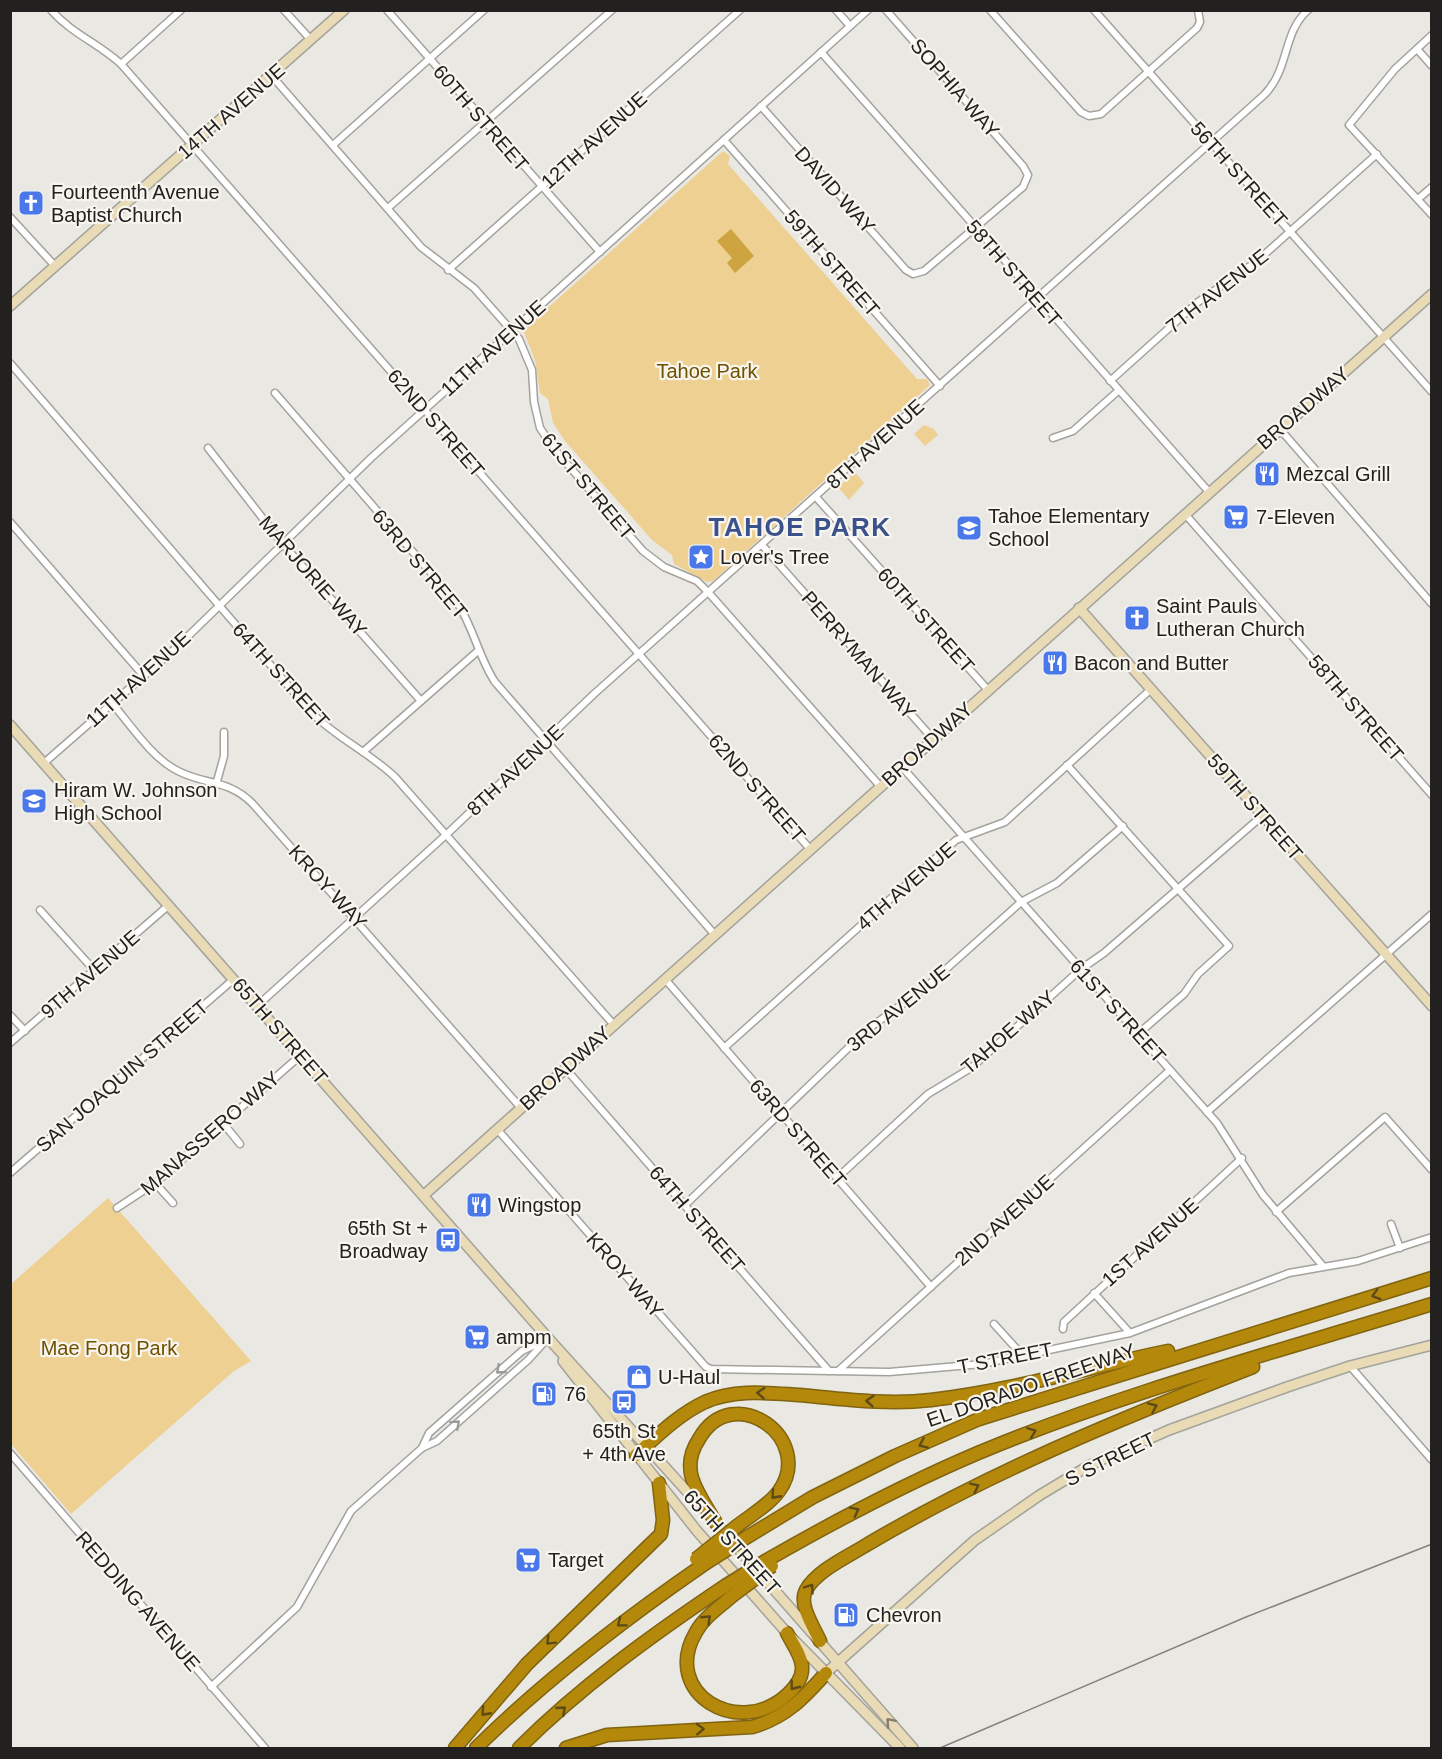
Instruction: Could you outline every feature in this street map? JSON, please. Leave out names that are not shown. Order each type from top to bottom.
[{"type":"highway","name":"EL DORADO FREEWAY","points":[[476,1749],[558,1672],[700,1562],[813,1497],[979,1419],[1431,1278]]},
{"type":"highway","points":[[519,1749],[595,1681],[673,1621],[728,1591],[826,1526],[977,1453],[1055,1423],[1431,1304]]},
{"type":"highway","points":[[820,1641],[805,1607],[806,1589],[843,1559],[902,1524],[979,1484],[1057,1449],[1172,1399],[1344,1331]]},
{"type":"highway","points":[[636,1455],[683,1414],[705,1402],[728,1395],[753,1392],[883,1402],[928,1400],[973,1395],[1172,1350],[1196,1350]]},
{"type":"highway","points":[[700,1562],[737,1526],[780,1490],[788,1464],[786,1449],[775,1431],[761,1419],[740,1413],[729,1415],[712,1423],[700,1437],[691,1456],[692,1479],[716,1523]]},
{"type":"highway","points":[[455,1749],[527,1664],[661,1534],[663,1520],[660,1483]]},
{"type":"highway","points":[[728,1591],[701,1625],[689,1650],[692,1682],[706,1701],[724,1711],[745,1714],[776,1705],[795,1687],[802,1672],[802,1664],[787,1633]]},
{"type":"highway","points":[[566,1749],[607,1735],[752,1727],[769,1722],[799,1702],[826,1673]]},
{"type":"main road","name":"14TH AVENUE","points":[[10,306],[344,10]]},
{"type":"main road","name":"BROADWAY","points":[[424,1195],[1431,294]]},
{"type":"main road","name":"59TH STREET","points":[[1079,608],[1431,1006]]},
{"type":"main road","name":"65TH STREET","points":[[10,725],[548,1338],[647,1445],[913,1749]]},
{"type":"main road","name":"65TH STREET","points":[[548,1338],[569,1370],[636,1455],[787,1633],[900,1749]]},
{"type":"main road","name":"S STREET","points":[[826,1673],[975,1540],[1040,1495],[1090,1466],[1169,1430],[1350,1366],[1431,1344]]},
{"type":"street","points":[[121,64],[181,10]]},
{"type":"street","points":[[284,10],[311,40]]},
{"type":"street","name":"60TH STREET","points":[[387,10],[484,123],[600,252]]},
{"type":"street","points":[[333,145],[484,10]]},
{"type":"street","points":[[387,208],[612,10]]},
{"type":"street","name":"12TH AVENUE","points":[[448,270],[740,10]]},
{"type":"street","points":[[836,10],[850,26]]},
{"type":"street","name":"11TH AVENUE","points":[[44,763],[218,606],[424,410],[868,10]]},
{"type":"street","name":"SOPHIA WAY","points":[[886,10],[1023,166],[1028,175],[1023,187],[976,229]]},
{"type":"street","points":[[990,10],[1081,112],[1094,117],[1101,114],[1197,28],[1200,18],[1198,10]]},
{"type":"street","name":"56TH STREET","points":[[1094,10],[1431,392]]},
{"type":"street","name":"8TH AVENUE","points":[[257,1006],[447,834],[638,654],[1271,88],[1283,69],[1292,33],[1308,10]]},
{"type":"street","name":"62ND STREET","points":[[52,11],[69,29],[96,44],[121,64],[810,849]]},
{"type":"street","points":[[1431,35],[1395,69],[1349,125],[1431,215]]},
{"type":"street","points":[[1416,49],[1431,66]]},
{"type":"street","name":"58TH STREET","points":[[821,52],[1209,492]]},
{"type":"street","name":"61ST STREET","points":[[272,75],[428,254],[474,288],[512,331],[530,363],[536,412],[549,444],[643,551],[664,567],[697,581],[708,592],[880,786]]},
{"type":"street","name":"DAVID WAY","points":[[761,106],[909,272],[924,271],[976,229]]},
{"type":"street","name":"59TH STREET","points":[[724,140],[940,386]]},
{"type":"street","name":"7TH AVENUE","points":[[1110,381],[1198,302],[1256,262],[1377,154]]},
{"type":"street","points":[[1418,199],[1431,187]]},
{"type":"street","points":[[10,217],[55,266]]},
{"type":"street","name":"64TH STREET","points":[[10,363],[218,606],[320,721],[395,777],[614,1025]]},
{"type":"street","points":[[1053,438],[1073,430],[1118,391]]},
{"type":"street","name":"63RD STREET","points":[[275,393],[348,480],[458,604],[495,682],[715,934]]},
{"type":"street","points":[[1279,428],[1431,604]]},
{"type":"street","name":"MARJORIE WAY","points":[[208,448],[282,543],[421,701]]},
{"type":"street","name":"60TH STREET","points":[[816,497],[988,690]]},
{"type":"street","name":"58TH STREET","points":[[1185,514],[1431,795]]},
{"type":"street","points":[[10,522],[143,675]]},
{"type":"street","name":"PERRYMAN WAY","points":[[762,545],[933,739]]},
{"type":"street","points":[[363,752],[478,650]]},
{"type":"street","name":"4TH AVENUE","points":[[724,1048],[956,840],[1005,822],[1150,690]]},
{"type":"street","name":"KROY WAY","points":[[111,702],[157,755],[171,766],[192,777],[236,789],[252,803],[356,918],[521,1108]]},
{"type":"street","points":[[217,782],[224,756],[224,732]]},
{"type":"street","points":[[1067,765],[1229,946],[1198,974],[1184,994],[1138,1034]]},
{"type":"street","name":"61ST STREET","points":[[902,767],[1207,1112],[1242,1158],[1276,1212],[1322,1265]]},
{"type":"street","name":"TAHOE WAY","points":[[837,1178],[928,1094],[971,1068],[1080,969],[1104,953],[1262,816]]},
{"type":"street","name":"3RD AVENUE","points":[[685,1206],[868,1029],[926,987],[1021,902],[1057,883],[1123,826]]},
{"type":"street","name":"9TH AVENUE","points":[[10,1043],[169,905]]},
{"type":"street","points":[[40,910],[94,970]]},
{"type":"street","points":[[1207,1112],[1431,914]]},
{"type":"street","name":"SAN JOAQUIN STREET","points":[[10,1173],[234,979]]},
{"type":"street","name":"63RD STREET","points":[[664,979],[931,1287]]},
{"type":"street","points":[[10,1015],[25,1031]]},
{"type":"street","name":"MANASSERO WAY","points":[[117,1208],[155,1183],[301,1055]]},
{"type":"street","name":"64TH STREET","points":[[565,1068],[829,1371]]},
{"type":"street","name":"2ND AVENUE","points":[[838,1371],[1170,1070]]},
{"type":"street","points":[[1276,1212],[1385,1117],[1431,1169]]},
{"type":"street","points":[[223,1123],[240,1144]]},
{"type":"street","name":"KROY WAY","points":[[497,1129],[706,1367]]},
{"type":"street","name":"1ST AVENUE","points":[[1064,1329],[1064,1322],[1094,1293],[1242,1158]]},
{"type":"street","points":[[155,1183],[173,1203]]},
{"type":"street","points":[[1391,1224],[1400,1248]]},
{"type":"street","name":"T STREET","points":[[706,1367],[829,1371],[945,1369],[1023,1356],[1130,1333],[1289,1272],[1358,1261],[1431,1237]]},
{"type":"street","points":[[1094,1293],[1130,1333]]},
{"type":"street","points":[[994,1324],[1023,1356]]},
{"type":"street","points":[[422,1448],[429,1433],[522,1351],[548,1338]]},
{"type":"street","points":[[212,1687],[297,1607],[351,1511],[422,1448],[437,1441],[528,1360],[548,1338]]},
{"type":"street","points":[[1350,1366],[1431,1460]]},
{"type":"street","name":"REDDING AVENUE","points":[[10,1453],[266,1749]]},
{"type":"green space","name":"Tahoe Park","points":[[723,151],[730,156],[728,164],[917,379],[927,379],[930,385],[713,581],[707,582],[674,564],[672,555],[652,540],[565,441],[553,423],[548,399],[540,393],[535,360],[523,330]]},
{"type":"green space","points":[[924,425],[934,429],[938,435],[925,446],[914,434]]},
{"type":"green space","points":[[855,472],[864,483],[849,500],[838,487]]},
{"type":"green space","name":"Mae Fong Park","points":[[108,1198],[251,1361],[234,1371],[71,1514],[11,1444],[10,1285]]},
{"type":"shaded area","points":[[731,229],[754,256],[735,273],[727,263],[732,258],[717,241]]},
{"type":"tram line","points":[[940,1748],[1246,1617],[1432,1544]]},
{"type":"place","name":"Fourteenth Avenue Baptist Church","points":[[31,203]]},
{"type":"place","name":"Mezcal Grill","points":[[1267,474]]},
{"type":"place","name":"7-Eleven","points":[[1236,517]]},
{"type":"place","name":"Tahoe Elementary School","points":[[969,528]]},
{"type":"place","name":"Lover's Tree","points":[[701,557]]},
{"type":"place","name":"Saint Pauls Lutheran Church","points":[[1137,618]]},
{"type":"place","name":"Bacon and Butter","points":[[1055,663]]},
{"type":"place","name":"Hiram W. Johnson High School","points":[[34,801]]},
{"type":"place","name":"Wingstop","points":[[479,1205]]},
{"type":"place","name":"65th St + Broadway","points":[[448,1240]]},
{"type":"place","name":"ampm","points":[[477,1337]]},
{"type":"place","name":"U-Haul","points":[[639,1377]]},
{"type":"place","name":"76","points":[[544,1394]]},
{"type":"place","name":"65th St + 4th Ave","points":[[624,1402]]},
{"type":"place","name":"Target","points":[[528,1560]]},
{"type":"place","name":"Chevron","points":[[846,1615]]},
{"type":"district","name":"TAHOE PARK","points":[[800,527]]}]
